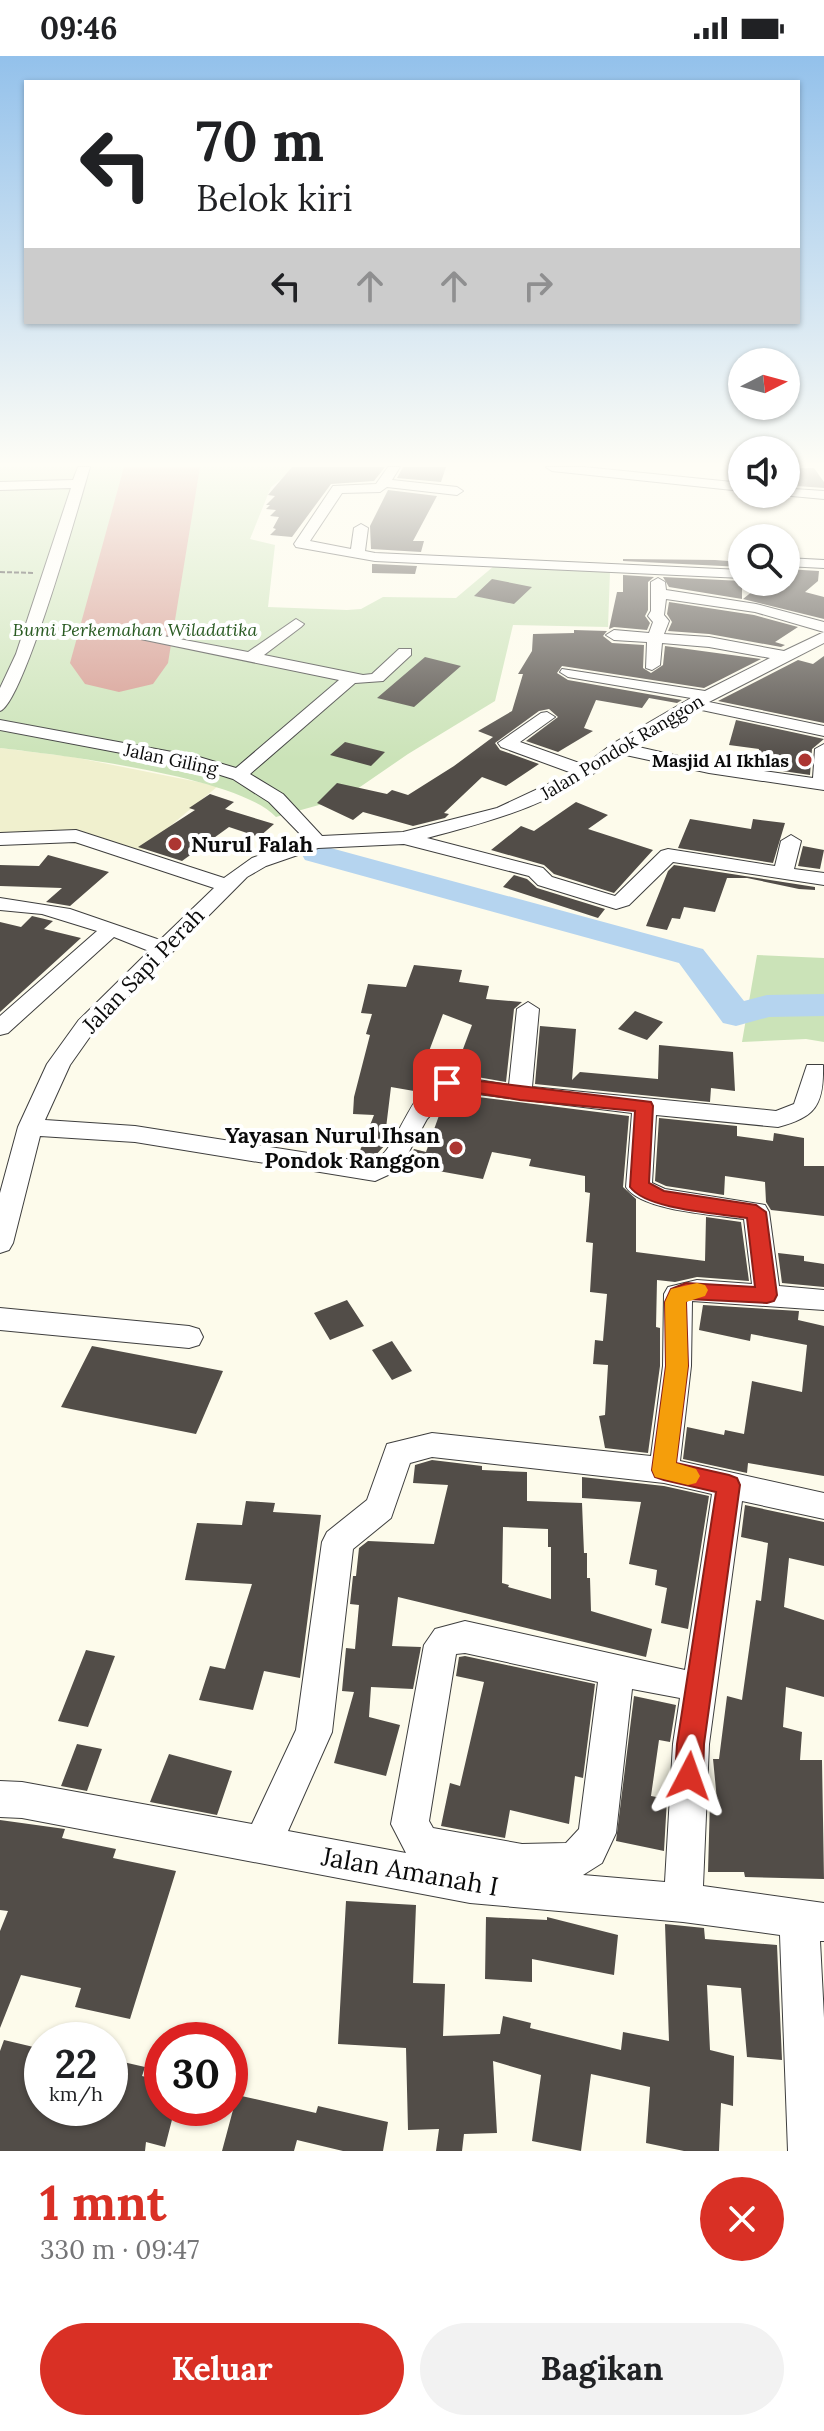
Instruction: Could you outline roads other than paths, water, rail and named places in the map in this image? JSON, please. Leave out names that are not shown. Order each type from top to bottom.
[{"type":"street","points":[[0,706],[24,654],[53,565]]},
{"type":"street","points":[[556,565],[728,573]]},
{"type":"street","points":[[652,665],[655,636],[661,621],[656,616],[659,611],[658,588],[756,608],[824,627]]},
{"type":"street","points":[[251,657],[296,624]]},
{"type":"street","points":[[126,631],[351,678],[377,678],[405,652]]},
{"type":"street","points":[[614,635],[655,636],[824,660]]},
{"type":"street","name":"Jalan Pondok Ranggon","points":[[316,842],[403,838],[504,812],[587,772],[618,748],[702,700],[824,637]]},
{"type":"street","points":[[568,672],[702,700],[824,731]]},
{"type":"street","points":[[239,775],[351,678]]},
{"type":"street","points":[[547,717],[507,743],[587,772]]},
{"type":"street","name":"Jalan Giling","points":[[0,725],[199,762],[239,775],[276,798],[310,831],[316,842]]},
{"type":"street","points":[[618,748],[709,768],[822,785],[824,749]]},
{"type":"street","points":[[0,839],[76,836],[226,885]]},
{"type":"street","points":[[403,838],[536,872],[545,881],[616,903],[622,901],[668,855],[824,879]]},
{"type":"street","points":[[784,871],[791,841]]},
{"type":"street","name":"Jalan Sapi Perah","points":[[0,1243],[30,1127],[59,1064],[86,1026],[226,885],[250,866],[316,842]]},
{"type":"street","points":[[0,904],[46,911],[111,929],[163,949]]},
{"type":"street","points":[[0,1028],[111,929]]},
{"type":"street","points":[[520,1094],[528,1009]]},
{"type":"street","points":[[30,1127],[135,1134],[375,1172],[390,1164],[417,1115],[447,1083],[520,1094],[778,1119],[805,1109],[815,1070]]},
{"type":"street","points":[[644,1106],[639,1187],[660,1197],[756,1212],[767,1295]]},
{"type":"street","points":[[664,1470],[677,1366],[675,1302],[678,1294],[697,1290],[824,1300]]},
{"type":"street","points":[[0,1319],[189,1337]]},
{"type":"street","points":[[262,1845],[314,1732],[338,1542],[380,1508],[398,1453],[432,1445],[664,1470],[824,1506]]},
{"type":"street","points":[[683,1903],[691,1744],[729,1485]]},
{"type":"street","points":[[617,1669],[597,1833],[594,1845],[584,1858],[571,1864],[469,1868],[422,1845],[410,1824],[441,1645],[447,1640],[465,1637],[617,1669],[677,1683]]},
{"type":"street","name":"Jalan Amanah I","points":[[0,1799],[22,1800],[262,1845],[469,1868],[811,1921]]},
{"type":"street","points":[[810,2151],[811,1921]]},
{"type":"waterway","points":[[316,853],[691,956],[736,1015],[767,1006],[824,1005]]},
{"type":"place","name":"Masjid Al Ikhlas","points":[[805,760]]},
{"type":"place","name":"Nurul Falah","points":[[175,844]]},
{"type":"place","name":"Yayasan Nurul Ihsan Pondok Ranggon","points":[[456,1148]]},
{"type":"park label","name":"Bumi Perkemahan Wiladatika","points":[[135,629]]}]
